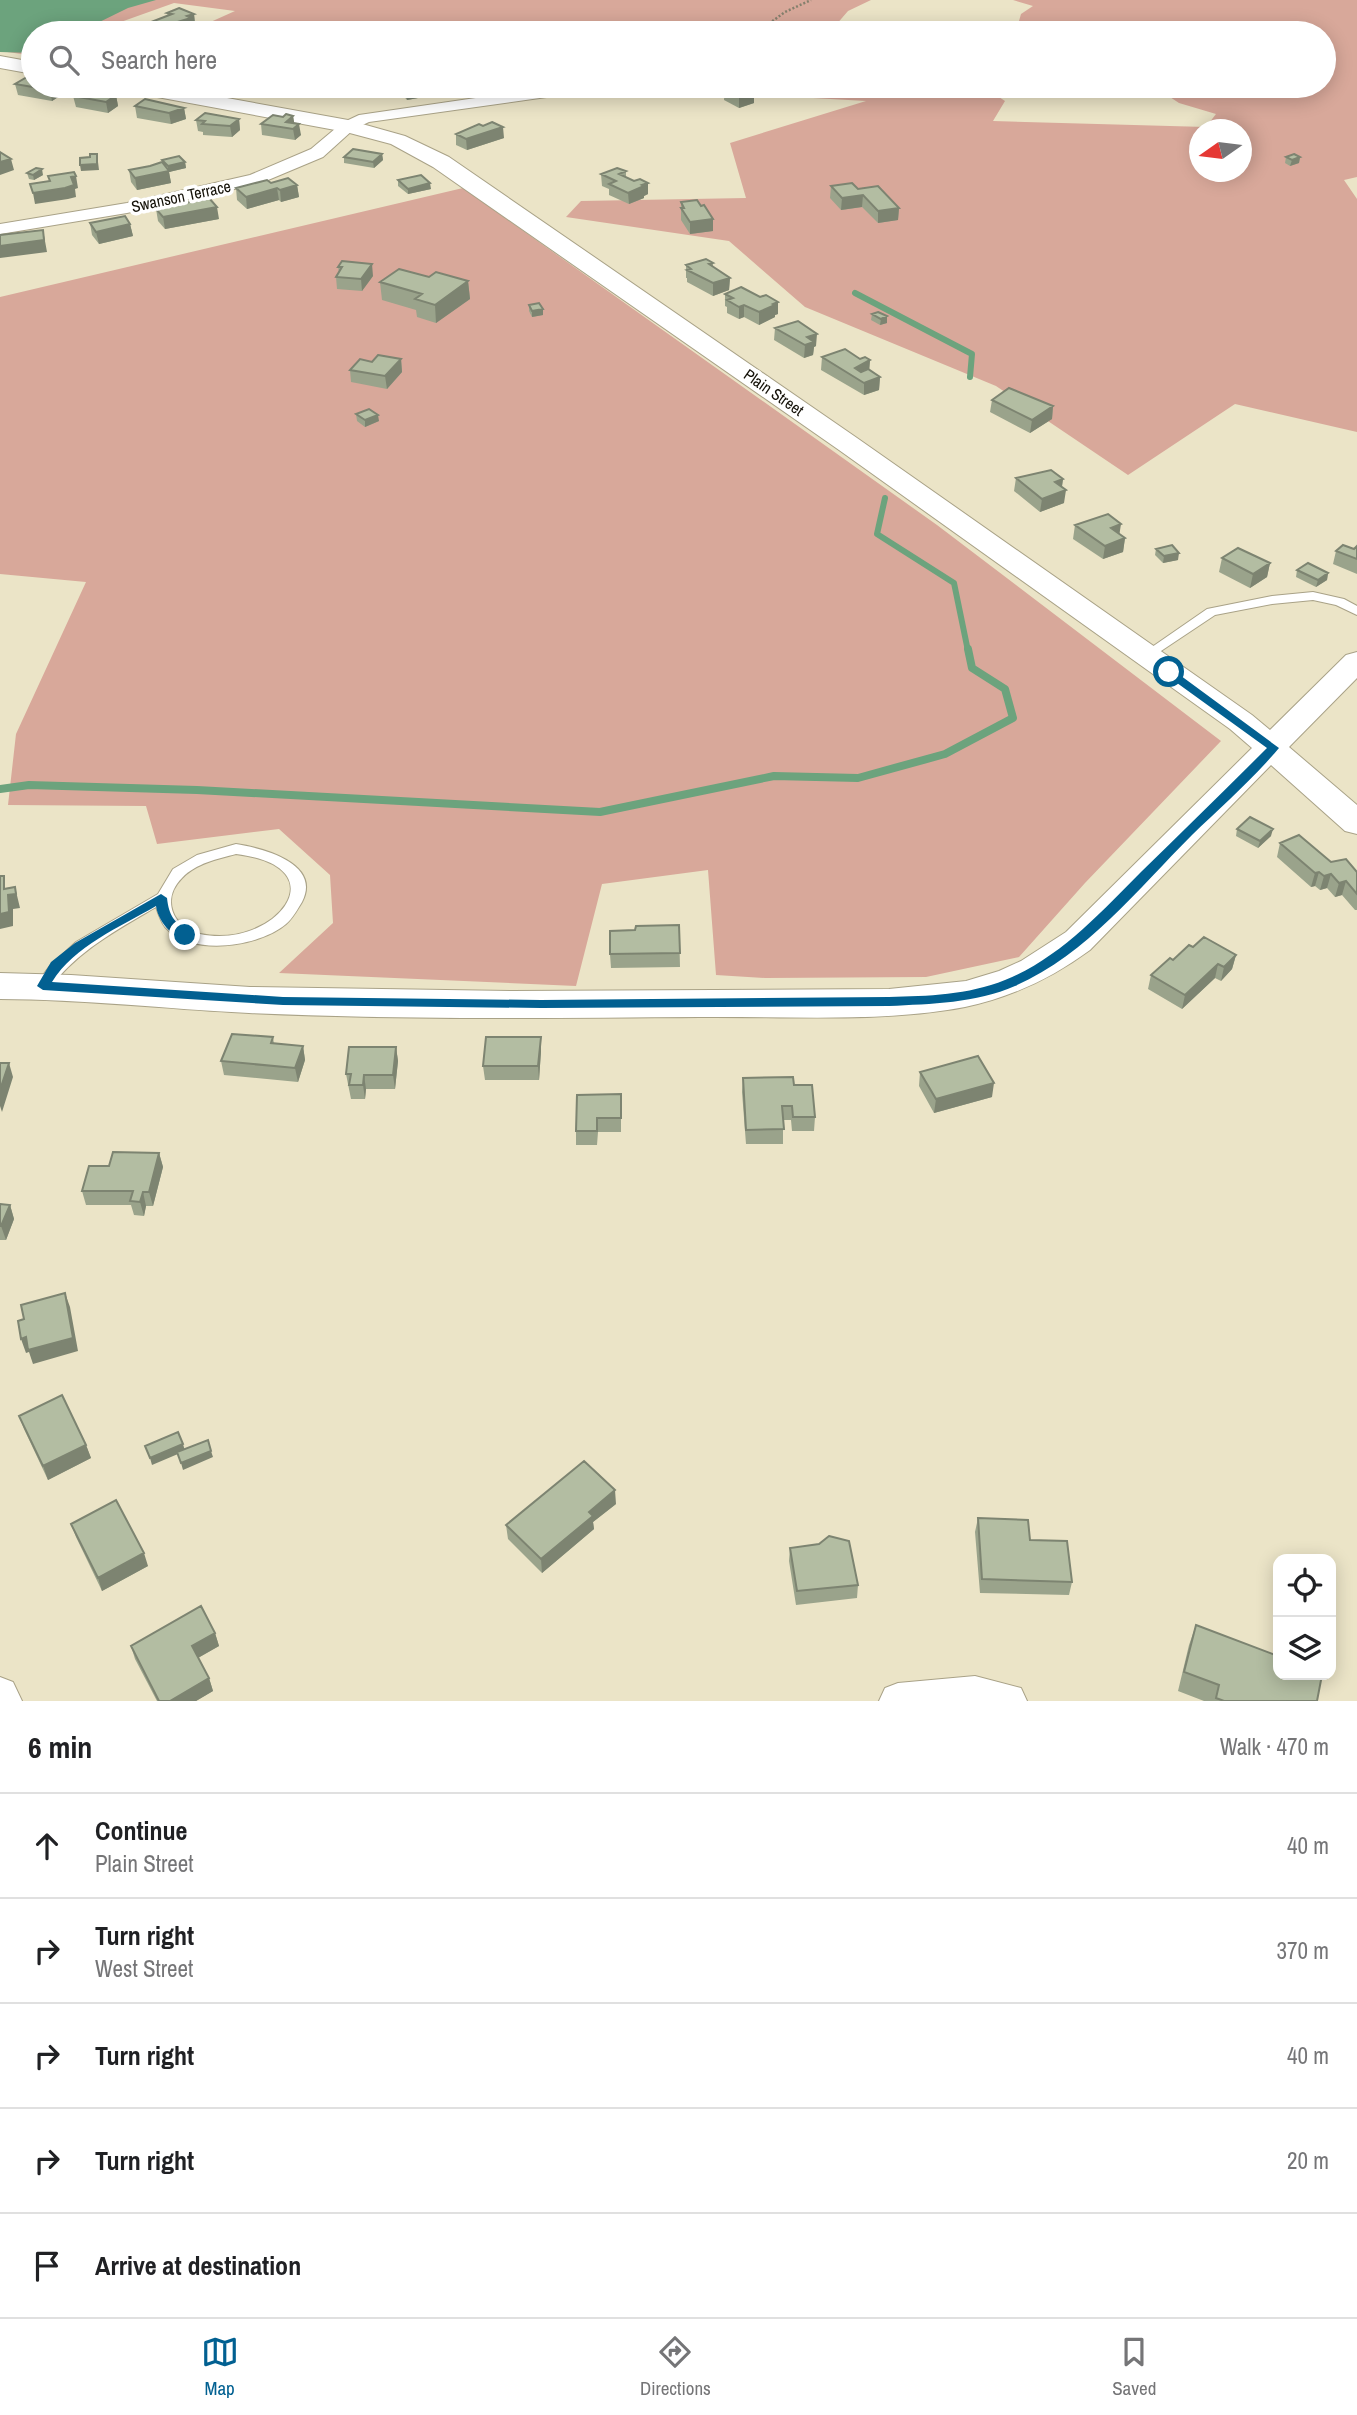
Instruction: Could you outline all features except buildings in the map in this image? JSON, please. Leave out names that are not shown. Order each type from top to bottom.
[{"type":"street","points":[[0,62],[21,66]]},
{"type":"street","name":"Plain Street","points":[[196,98],[348,126],[398,140],[441,162],[848,444],[1241,722],[1357,823]]},
{"type":"street","points":[[348,126],[365,118],[505,98]]},
{"type":"street","name":"Swanson Terrace","points":[[3,226],[151,203],[255,179],[317,153],[348,126]]},
{"type":"street","points":[[0,986],[43,986],[283,1001],[541,1004],[889,1002],[941,999],[977,993],[1007,984],[1035,971],[1078,942],[1357,661]]},
{"type":"street","points":[[898,1701],[975,1694],[1008,1701]]},
{"type":"street","points":[[0,1695],[3,1701]]},
{"type":"lane","points":[[1145,656],[1211,612],[1272,600],[1313,596],[1340,602],[1357,611]]},
{"type":"lane","points":[[43,986],[55,965],[79,946],[161,898],[167,884],[178,870],[205,856],[236,849],[256,850],[274,856],[289,866],[297,880],[297,896],[289,912],[274,926],[253,937],[229,942],[205,942],[185,935],[170,925],[163,912],[161,898]]},
{"type":"path","points":[[773,21],[811,0]]},
{"type":"shaded area","points":[[0,0],[871,0],[848,11],[839,21],[213,21],[235,11],[174,3],[124,21],[21,21],[21,54],[0,51]]},
{"type":"shaded area","points":[[0,0],[156,0],[128,8],[101,21],[21,21],[21,53],[0,52]]},
{"type":"shaded area","points":[[1013,0],[1357,0],[1357,177],[1344,180],[1357,199],[1357,432],[1235,404],[1128,475],[996,386],[805,307],[729,241],[566,217],[581,201],[746,198],[730,143],[866,101],[813,98],[1000,98],[1005,101],[993,121],[1189,127],[1189,182],[1252,182],[1252,119],[1212,119],[1216,114],[1179,103],[1172,98],[1336,98],[1336,21],[1019,21],[1021,14],[1033,6]]},
{"type":"shaded area","points":[[463,188],[937,525],[1221,741],[1085,883],[1019,957],[926,977],[765,978],[716,975],[708,870],[602,884],[576,986],[279,973],[333,923],[330,875],[279,829],[157,844],[146,806],[8,805],[16,734],[86,582],[0,574],[0,297]]},
{"type":"waterway","points":[[855,293],[972,354],[970,377]]},
{"type":"waterway","points":[[885,498],[877,534],[954,583],[968,651]]},
{"type":"waterway","points":[[0,789],[29,785],[197,790],[600,812],[774,776],[858,778],[945,754],[1013,718],[1005,689],[972,668],[968,649]]},
{"type":"route","points":[[185,935],[170,925],[163,912],[161,898],[79,946],[55,965],[43,986],[283,1001],[541,1004],[889,1002],[941,999],[977,993],[1007,984],[1035,971],[1078,942],[1273,748],[1241,722],[1169,672]]}]
